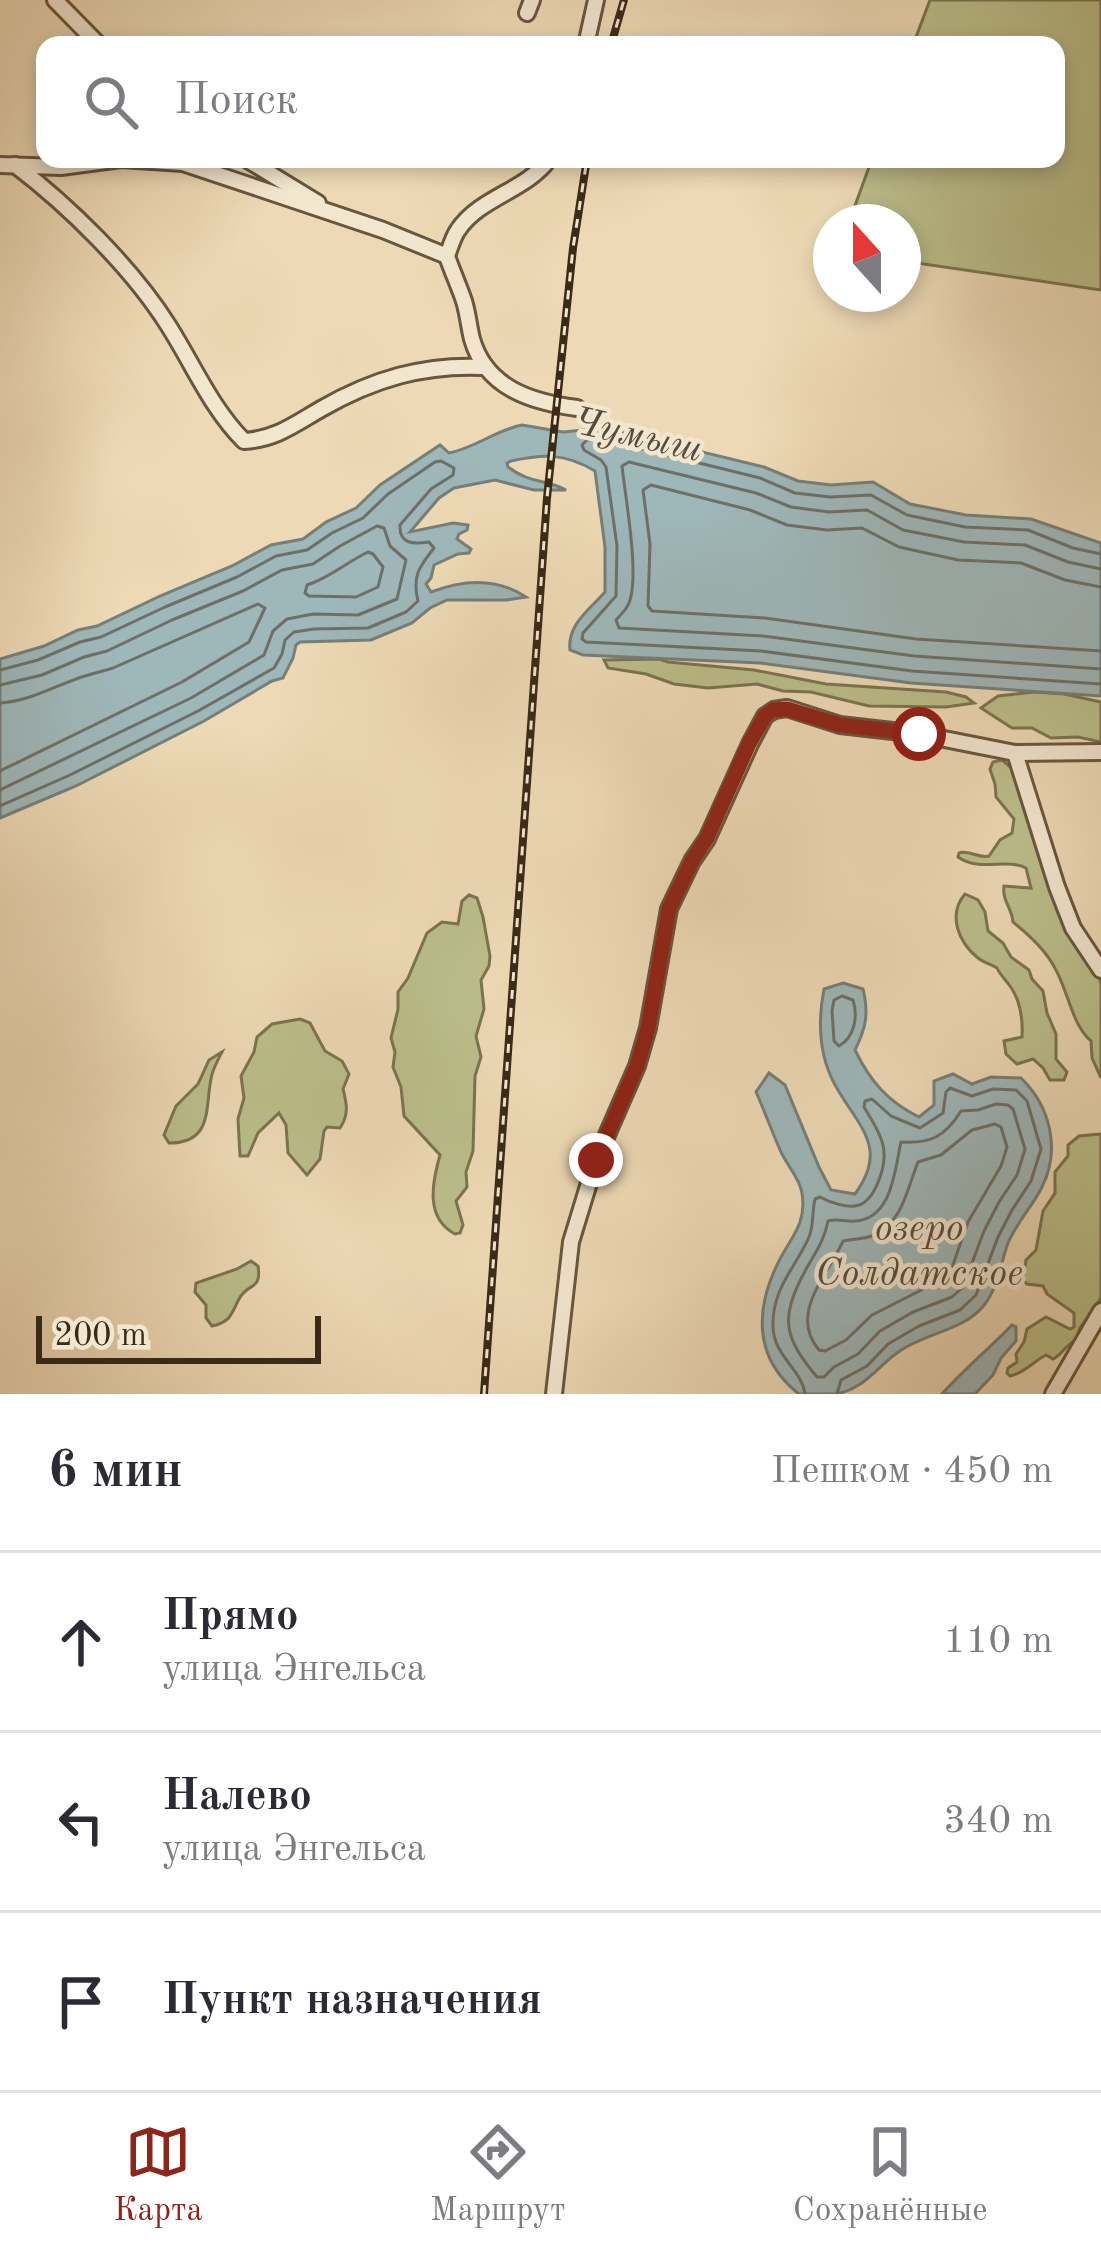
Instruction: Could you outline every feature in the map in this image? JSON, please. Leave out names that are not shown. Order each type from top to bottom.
[{"type":"street","points":[[55,0],[90,36]]},
{"type":"street","points":[[588,36],[596,0]]},
{"type":"street","points":[[8,165],[40,184],[135,278],[167,322],[227,424],[244,441],[273,437],[388,377],[448,365],[484,367]]},
{"type":"street","points":[[198,168],[447,256]]},
{"type":"street","points":[[261,168],[338,215]]},
{"type":"street","points":[[542,168],[477,210],[458,229],[447,256],[484,367],[527,398],[577,408]]},
{"type":"street","points":[[554,1394],[571,1242],[596,1160],[637,1066],[669,909],[760,722],[773,710],[787,709],[840,725],[1016,753],[1101,752]]},
{"type":"street","points":[[1016,753],[1073,928],[1101,970]]},
{"type":"street","points":[[1053,1394],[1101,1311]]},
{"type":"green space","points":[[930,0],[1101,0],[1101,290],[921,264],[921,204],[856,204],[869,168],[1065,168],[1065,36],[916,36]]},
{"type":"green space","points":[[659,659],[826,684],[946,692],[974,703],[869,706],[757,684],[708,688],[608,668],[604,660]]},
{"type":"green space","points":[[1035,692],[1101,702],[1101,742],[1051,738],[1032,728],[1012,728],[981,708],[998,696]]},
{"type":"green space","points":[[1002,760],[1021,776],[1052,875],[1058,911],[1101,984],[1101,1078],[1091,1041],[1075,1018],[1053,964],[1013,922],[1004,886],[1031,888],[1026,868],[975,864],[958,857],[962,852],[989,856],[1012,833],[1014,819],[996,797],[990,769],[993,762]]},
{"type":"green space","points":[[965,894],[978,900],[988,931],[1029,970],[1043,991],[1056,1034],[1056,1059],[1067,1072],[1064,1080],[1050,1080],[1033,1059],[1017,1064],[1006,1054],[1004,1041],[1022,1037],[1020,1010],[997,968],[978,958],[961,937],[956,920]]},
{"type":"green space","points":[[469,895],[477,898],[490,956],[481,980],[484,1009],[476,1036],[481,1057],[475,1076],[473,1151],[467,1187],[456,1201],[463,1225],[455,1234],[439,1219],[433,1199],[440,1155],[404,1116],[391,1038],[398,992],[427,933],[442,922],[458,924],[462,901]]},
{"type":"green space","points":[[300,1019],[310,1023],[325,1051],[342,1061],[349,1074],[343,1089],[345,1119],[340,1128],[324,1131],[320,1159],[307,1175],[288,1153],[286,1125],[279,1113],[258,1133],[248,1156],[240,1156],[238,1119],[244,1098],[241,1076],[257,1037],[272,1024]]},
{"type":"green space","points":[[222,1052],[200,1130],[193,1137],[169,1143],[164,1135],[176,1106],[198,1084],[209,1060]]},
{"type":"green space","points":[[1101,1134],[1101,1298],[1076,1340],[1059,1355],[1053,1359],[1046,1355],[1010,1376],[1008,1368],[1017,1362],[1027,1329],[1046,1317],[1074,1327],[1074,1313],[1043,1286],[1023,1280],[1026,1260],[1036,1250],[1043,1211],[1055,1193],[1055,1172],[1068,1156],[1068,1145],[1079,1136]]},
{"type":"green space","points":[[251,1261],[258,1266],[256,1283],[227,1320],[212,1326],[206,1305],[195,1292],[196,1283]]},
{"type":"water","points":[[522,425],[563,432],[604,428],[764,467],[798,481],[873,482],[910,504],[966,515],[1031,519],[1101,543],[1101,696],[911,683],[760,663],[583,655],[570,650],[576,625],[605,592],[605,547],[595,471],[564,458],[534,457],[511,461],[508,467],[566,490],[534,490],[495,480],[454,488],[410,532],[453,523],[468,525],[457,539],[471,549],[469,553],[434,565],[426,584],[431,592],[479,582],[526,597],[447,600],[412,623],[371,640],[300,642],[283,678],[76,786],[0,818],[0,659],[97,626],[271,545],[303,539],[356,508],[380,485],[440,445],[449,453]]},
{"type":"water","name":"озеро Солдатское","points":[[843,983],[863,989],[865,1021],[855,1050],[889,1097],[919,1117],[934,1105],[934,1081],[953,1074],[972,1084],[991,1077],[1021,1078],[1045,1115],[1051,1158],[1042,1187],[1008,1243],[993,1290],[977,1313],[907,1346],[855,1387],[836,1394],[799,1394],[773,1365],[762,1315],[771,1279],[800,1222],[802,1193],[756,1092],[769,1073],[785,1085],[831,1190],[855,1194],[870,1162],[870,1149],[829,1072],[821,1037],[824,989]]},
{"type":"water","points":[[1012,1325],[1016,1341],[975,1394],[942,1394],[959,1376]]},
{"type":"railway","points":[[614,36],[624,0]]},
{"type":"railway","points":[[484,1394],[547,498],[586,168]]},
{"type":"route","points":[[596,1160],[637,1066],[669,909],[760,722],[773,710],[787,709],[840,725],[919,734]]},
{"type":"water label","name":"Чумыш","points":[[638,433]]}]
